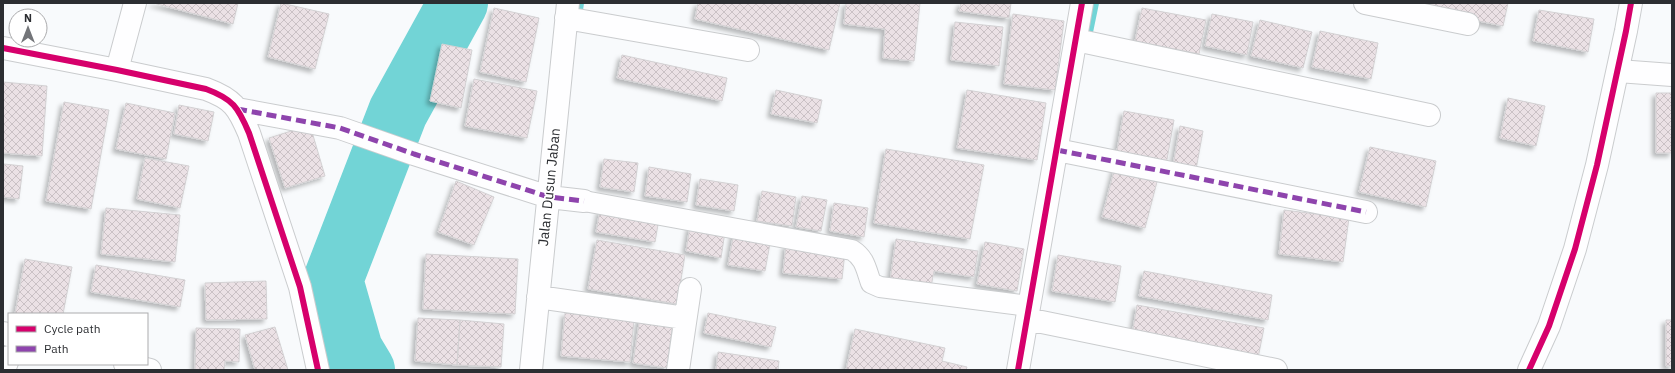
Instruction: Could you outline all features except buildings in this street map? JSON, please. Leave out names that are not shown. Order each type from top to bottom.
[{"type":"street","points":[[117,70],[135,3]]},
{"type":"street","points":[[1018,370],[1082,3]]},
{"type":"street","points":[[1365,3],[1468,24]]},
{"type":"street","points":[[1529,370],[1549,326],[1575,250],[1597,165],[1618,71],[1631,3]]},
{"type":"street","points":[[567,11],[748,50]]},
{"type":"street","name":"Jalan Dusun Jaban","points":[[531,370],[545,298],[550,197],[567,11]]},
{"type":"street","points":[[1076,40],[1429,115]]},
{"type":"street","points":[[3,48],[206,89],[233,102],[242,116],[249,133],[300,288],[318,370]]},
{"type":"street","points":[[1618,71],[1672,75]]},
{"type":"street","points":[[237,109],[340,128],[414,154],[550,197],[584,201]]},
{"type":"street","points":[[1057,150],[1366,212]]},
{"type":"street","points":[[678,370],[690,289]]},
{"type":"street","points":[[545,298],[686,318]]},
{"type":"street","points":[[1028,312],[1276,370]]},
{"type":"street","points":[[4,370],[8,360]]},
{"type":"street","points":[[129,365],[150,370]]},
{"type":"lane","points":[[584,201],[852,250],[857,253],[866,263],[871,282],[880,288],[1028,312]]},
{"type":"waterway","points":[[365,370],[353,350],[333,280],[398,112],[458,3]]},
{"type":"waterway","points":[[578,10],[579,3]]},
{"type":"waterway","points":[[1088,32],[1094,3]]},
{"type":"marked path","points":[[237,109],[340,128],[414,154],[549,197],[584,201]]},
{"type":"marked path","points":[[1057,150],[1366,212]]},
{"type":"cycle path","points":[[1018,370],[1082,3]]},
{"type":"cycle path","points":[[1529,370],[1549,326],[1575,249],[1597,165],[1631,3]]},
{"type":"cycle path","points":[[3,48],[206,89],[223,96],[234,105],[249,133],[300,287],[318,370]]}]
